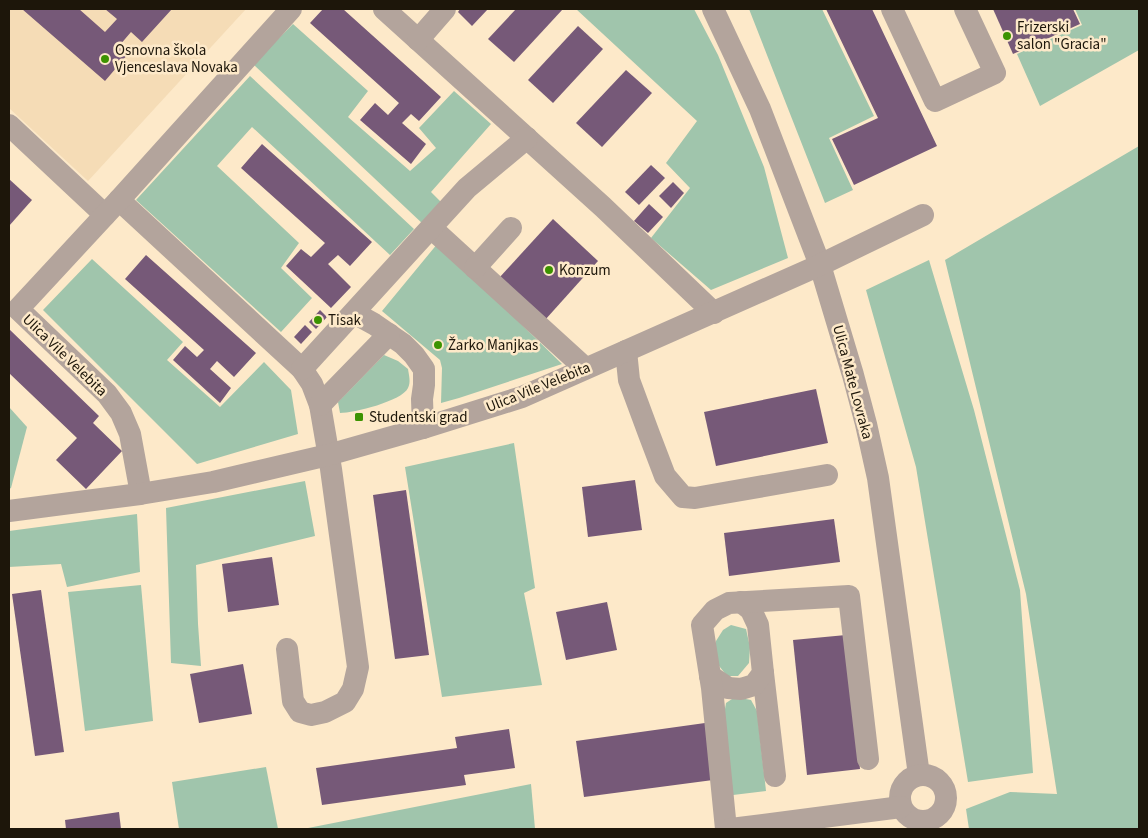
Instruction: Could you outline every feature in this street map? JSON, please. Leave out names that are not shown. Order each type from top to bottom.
[{"type":"street","points":[[384,9],[603,207],[714,313]]},
{"type":"street","points":[[418,40],[445,9]]},
{"type":"street","name":"Ulica Mate Lovraka","points":[[713,9],[760,109],[820,265],[866,424],[878,478],[919,776]]},
{"type":"street","points":[[892,9],[935,101],[995,73],[965,9]]},
{"type":"street","name":"Ulica Vile Velebita","points":[[140,494],[130,434],[121,414],[107,394],[18,309],[112,208],[281,12]]},
{"type":"street","points":[[9,125],[112,208],[302,369],[312,384],[320,405],[332,478],[358,667],[353,689],[345,702],[326,712],[311,715],[300,712],[294,701],[287,649]]},
{"type":"street","points":[[302,369],[467,188],[527,138]]},
{"type":"street","name":"Ulica Vile Velebita","points":[[9,511],[140,494],[213,482],[328,455],[424,428],[522,397],[714,313],[924,215]]},
{"type":"street","points":[[475,268],[511,228]]},
{"type":"street","points":[[439,235],[585,368]]},
{"type":"street","points":[[354,313],[403,344],[424,369],[422,399],[424,428]]},
{"type":"street","points":[[320,405],[389,334]]},
{"type":"street","points":[[626,351],[629,380],[648,434],[665,476],[683,497],[695,498],[827,475]]},
{"type":"street","points":[[726,829],[710,676],[702,625],[716,610],[729,603],[849,596],[868,759]]},
{"type":"street","points":[[741,602],[751,610],[758,624],[775,776]]},
{"type":"street","points":[[710,676],[728,688],[740,689],[754,685],[763,673]]},
{"type":"street","points":[[919,776],[932,777],[938,781],[946,798],[937,816],[925,825],[904,812],[900,800],[900,793],[903,787],[912,778],[919,776]]},
{"type":"street","points":[[731,829],[901,807]]},
{"type":"shaded area","name":"Osnovna škola Vjenceslava Novaka","points":[[9,9],[246,9],[88,181],[9,108]]},
{"type":"green space","points":[[576,9],[694,9],[718,55],[764,167],[788,258],[711,290],[651,238],[690,188],[666,163],[697,121]]},
{"type":"green space","points":[[749,9],[822,9],[874,116],[829,138],[853,190],[825,203]]},
{"type":"green space","points":[[1075,9],[1139,9],[1139,50],[1040,106],[1017,54],[1082,25]]},
{"type":"green space","points":[[293,24],[368,91],[348,117],[410,171],[436,148],[419,128],[454,91],[491,124],[431,192],[441,202],[424,225],[253,64]]},
{"type":"green space","points":[[250,76],[414,229],[390,255],[252,127],[217,166],[299,243],[281,268],[312,298],[281,332],[136,200]]},
{"type":"green space","points":[[1139,146],[1139,829],[969,829],[966,809],[1010,792],[1057,794],[1026,594],[945,260]]},
{"type":"green space","points":[[438,243],[562,364],[441,403],[442,368],[440,360],[382,311]]},
{"type":"green space","points":[[92,259],[183,342],[167,360],[220,407],[264,362],[291,390],[298,434],[197,464],[43,310]]},
{"type":"green space","points":[[929,260],[974,410],[1020,590],[1033,773],[968,782],[916,467],[866,290]]},
{"type":"green space","points":[[384,355],[398,361],[408,369],[410,381],[408,388],[404,393],[388,402],[366,409],[340,413],[338,402]]},
{"type":"green space","points":[[9,407],[27,427],[11,488],[9,489]]},
{"type":"green space","points":[[514,443],[535,588],[524,593],[542,685],[442,697],[405,467]]},
{"type":"green space","points":[[305,481],[315,536],[196,565],[201,666],[171,663],[166,508]]},
{"type":"green space","points":[[137,514],[140,572],[67,587],[61,564],[9,567],[9,531]]},
{"type":"green space","points":[[141,585],[153,721],[85,731],[68,592]]},
{"type":"green space","points":[[731,625],[746,629],[750,647],[749,663],[738,676],[727,676],[716,662],[716,641],[723,630]]},
{"type":"green space","points":[[735,697],[751,700],[757,711],[766,791],[733,795],[723,721],[726,703]]},
{"type":"green space","points":[[266,767],[278,829],[179,829],[172,782]]},
{"type":"green space","points":[[531,784],[535,829],[303,829]]},
{"type":"building","points":[[22,9],[79,9],[105,32],[117,19],[105,9],[172,9],[142,42],[131,32],[119,46],[128,54],[105,81]]},
{"type":"building","points":[[323,9],[343,9],[441,97],[419,121],[411,114],[402,123],[426,144],[411,164],[360,120],[375,103],[388,115],[399,103],[310,23]]},
{"type":"building","points":[[460,9],[488,9],[472,26],[458,12]]},
{"type":"building","points":[[516,9],[563,9],[514,62],[488,39]]},
{"type":"building","points":[[826,9],[872,9],[937,146],[854,185],[832,139],[878,118]]},
{"type":"building","points":[[993,9],[1073,9],[1080,24],[1013,54]]},
{"type":"building","points":[[578,26],[603,49],[553,103],[528,80]]},
{"type":"building","points":[[626,70],[652,93],[602,147],[576,123]]},
{"type":"building","points":[[262,144],[372,242],[350,266],[338,255],[328,264],[351,287],[331,308],[286,266],[301,249],[311,257],[325,243],[241,168]]},
{"type":"building","points":[[651,165],[665,178],[639,205],[625,192]]},
{"type":"building","points":[[9,179],[32,200],[9,226]]},
{"type":"building","points":[[673,182],[684,193],[671,208],[659,196]]},
{"type":"building","points":[[649,204],[663,217],[648,233],[634,221]]},
{"type":"building","name":"Konzum","points":[[553,219],[598,261],[545,320],[499,278]]},
{"type":"building","points":[[146,255],[256,353],[234,377],[217,361],[210,369],[231,388],[220,403],[173,360],[185,346],[197,357],[204,350],[125,279]]},
{"type":"building","name":"Tisak","points":[[320,310],[327,317],[316,329],[309,322]]},
{"type":"building","points":[[305,325],[312,332],[301,344],[294,337]]},
{"type":"building","points":[[9,329],[99,416],[93,423],[122,451],[86,489],[56,460],[77,438],[9,373]]},
{"type":"building","points":[[816,389],[828,443],[716,466],[704,412]]},
{"type":"building","points":[[635,480],[642,530],[588,537],[582,487]]},
{"type":"building","points":[[406,490],[429,655],[395,659],[373,495]]},
{"type":"building","points":[[834,519],[840,562],[729,576],[724,533]]},
{"type":"building","points":[[272,557],[279,605],[228,612],[222,564]]},
{"type":"building","points":[[41,590],[64,752],[35,756],[12,594]]},
{"type":"building","points":[[607,602],[617,650],[566,660],[556,612]]},
{"type":"building","points":[[846,635],[860,769],[807,775],[793,640]]},
{"type":"building","points":[[243,664],[252,714],[199,723],[190,674]]},
{"type":"building","points":[[705,723],[713,780],[584,797],[576,741]]},
{"type":"building","points":[[509,729],[515,768],[464,775],[466,785],[322,805],[316,768],[457,748],[455,737]]},
{"type":"building","points":[[119,812],[121,829],[66,829],[65,820]]},
{"type":"place","name":"Frizerski salon \"Gracia\"","points":[[1007,36]]},
{"type":"place","name":"Osnovna škola Vjenceslava Novaka","points":[[105,59]]},
{"type":"place","name":"Konzum","points":[[549,270]]},
{"type":"place","name":"Tisak","points":[[318,320]]},
{"type":"place","name":"Žarko Manjkas","points":[[438,345]]},
{"type":"place","name":"Studentski grad","points":[[359,417]]}]
